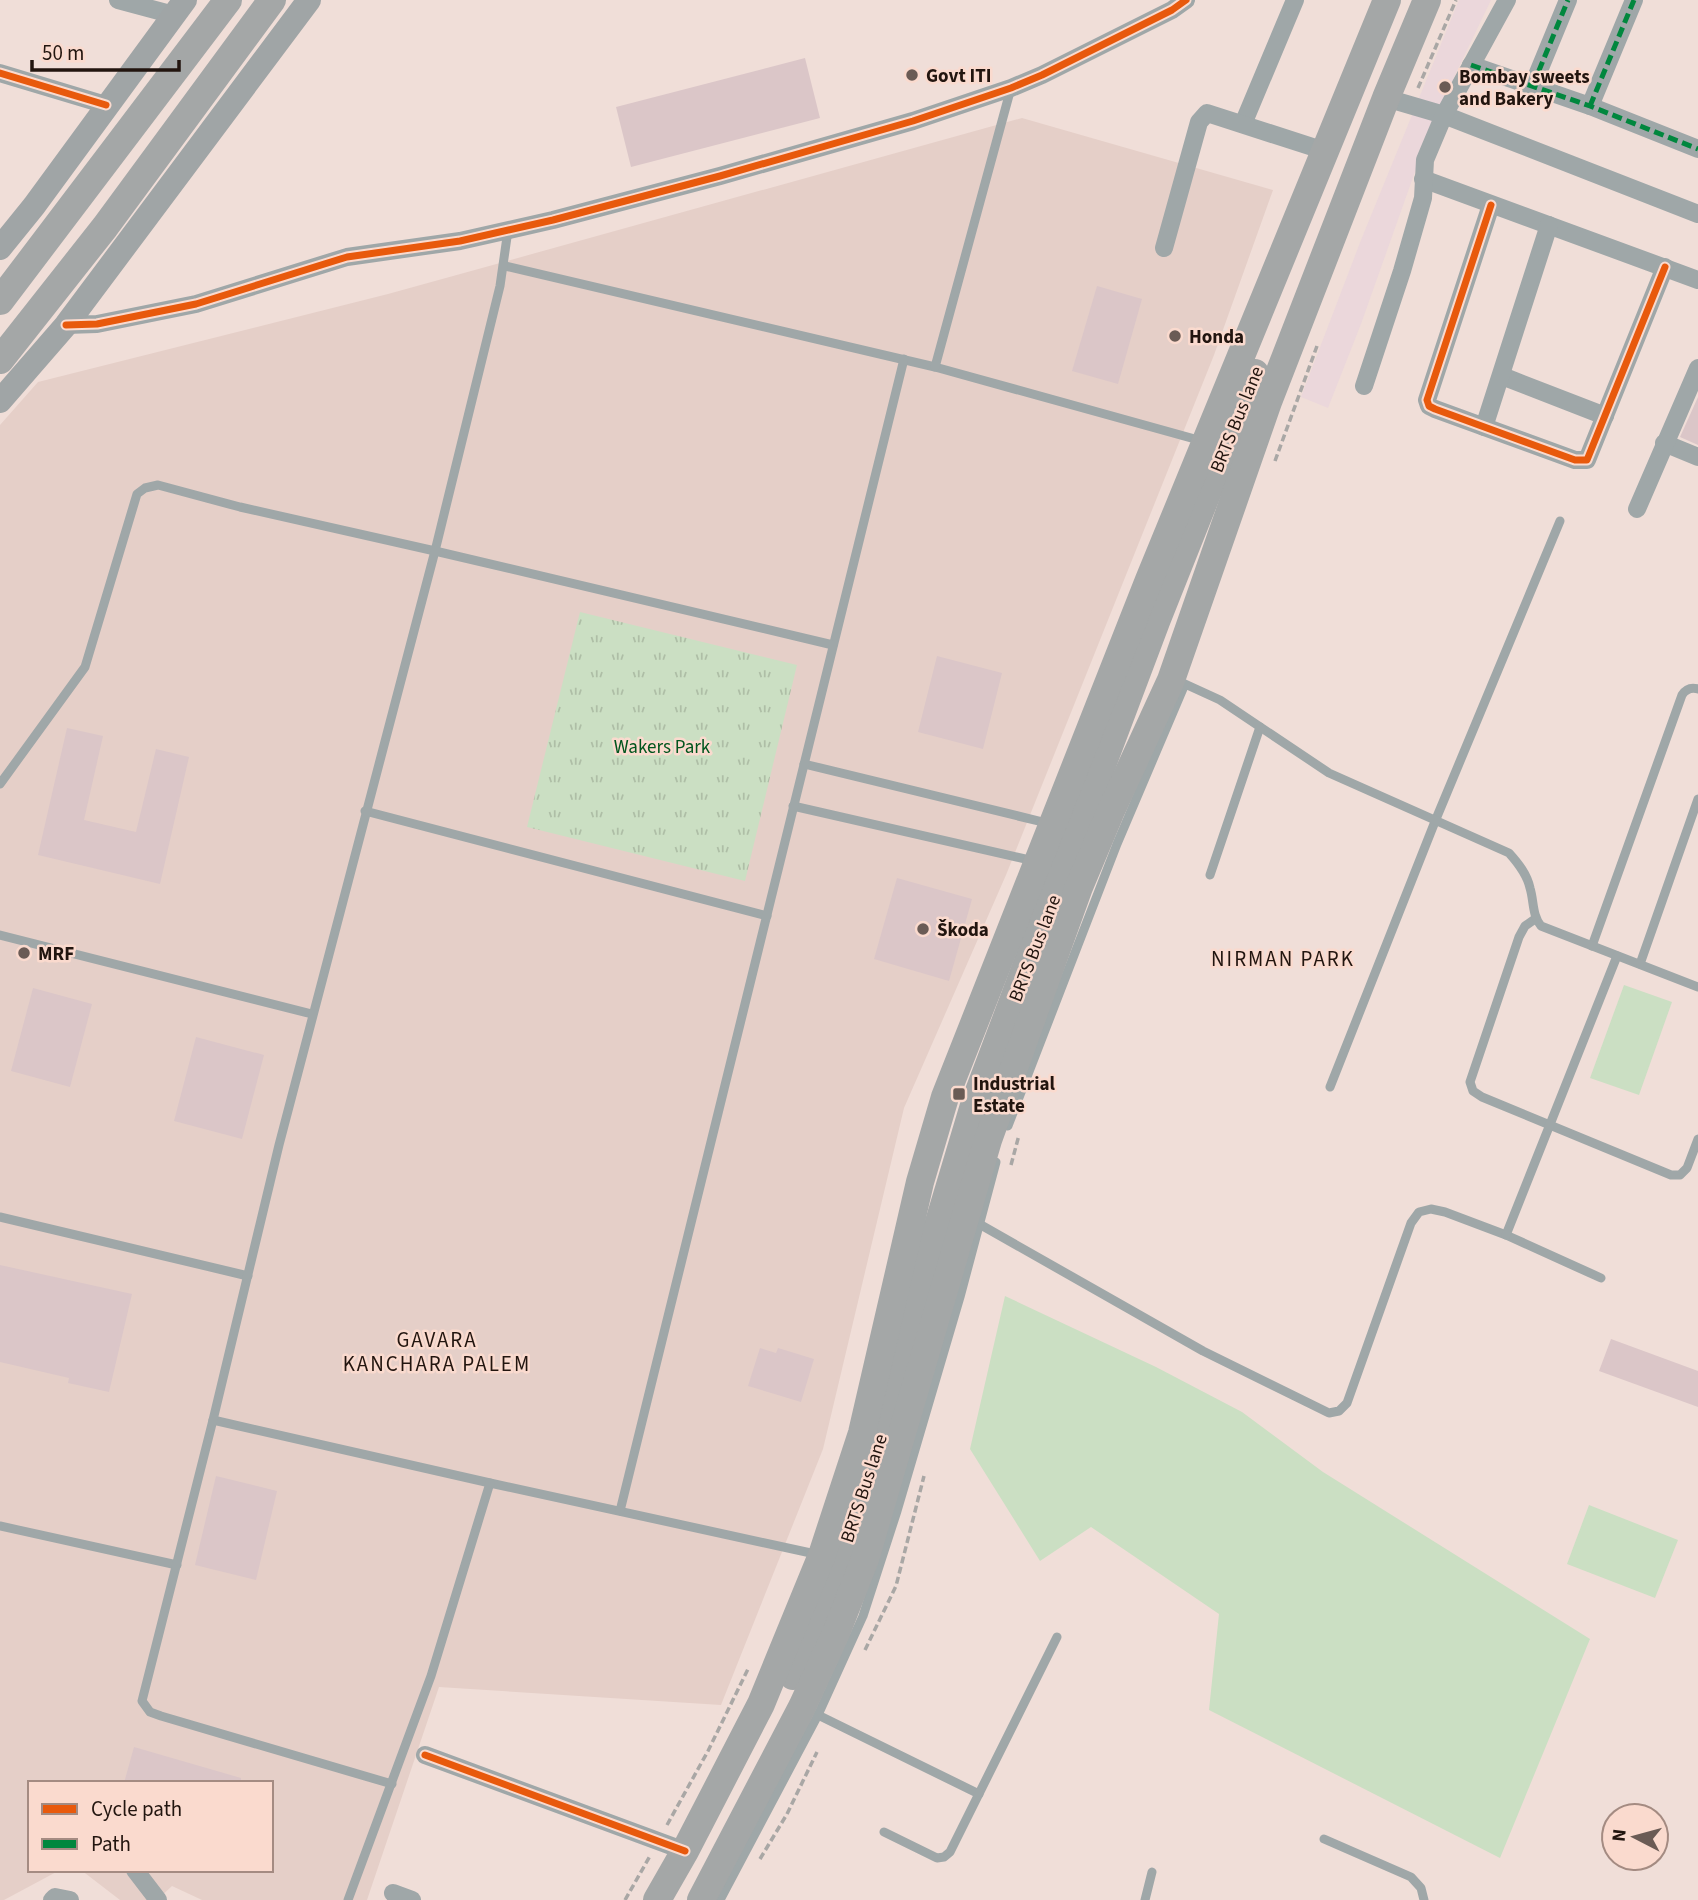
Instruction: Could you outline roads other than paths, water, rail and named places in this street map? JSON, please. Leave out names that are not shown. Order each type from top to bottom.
[{"type":"main road","points":[[0,301],[228,0]]},
{"type":"main road","points":[[0,360],[105,227],[272,0]]},
{"type":"main road","points":[[657,1900],[761,1704],[821,1555],[862,1433],[920,1182],[944,1097],[1073,872],[1087,835],[1205,442],[1387,0]]},
{"type":"main road","name":"BRTS Bus lane","points":[[1087,835],[1153,631],[1406,0]]},
{"type":"main road","points":[[701,1900],[802,1707],[841,1621],[877,1520],[973,1220],[988,1139],[1079,887],[1073,872],[1087,835],[1171,680],[1269,402],[1399,101],[1427,0]]},
{"type":"main road","name":"BRTS Bus lane","points":[[680,1900],[775,1718],[849,1536],[885,1422],[923,1272],[975,1102],[1073,872]]},
{"type":"street","points":[[3,238],[179,8],[118,0]]},
{"type":"street","points":[[0,401],[66,325],[309,0]]},
{"type":"street","points":[[66,325],[97,324],[196,304],[346,257],[460,241],[508,230],[720,176],[913,121],[1011,88],[1160,16],[1186,0]]},
{"type":"street","points":[[1243,124],[1295,0]]},
{"type":"street","points":[[1364,386],[1423,198],[1426,160],[1444,115],[1507,0]]},
{"type":"street","points":[[1532,85],[1568,0]]},
{"type":"street","points":[[1590,106],[1634,0]]},
{"type":"street","points":[[1471,65],[1590,106],[1698,149]]},
{"type":"street","points":[[0,73],[106,105]]},
{"type":"street","points":[[1399,101],[1444,115],[1698,214]]},
{"type":"street","points":[[1164,248],[1202,116],[1207,113],[1325,151]]},
{"type":"street","points":[[1423,179],[1698,280]]},
{"type":"street","points":[[1491,205],[1427,400],[1429,406],[1435,409],[1484,427],[1581,461],[1587,460],[1665,267]]},
{"type":"street","points":[[1484,427],[1549,225]]},
{"type":"street","points":[[1637,509],[1698,368]]},
{"type":"street","points":[[1502,376],[1605,416]]},
{"type":"street","points":[[1664,443],[1698,457]]},
{"type":"street","points":[[425,1755],[685,1851]]},
{"type":"street","points":[[137,1872],[158,1900]]},
{"type":"street","points":[[393,1893],[412,1900]]},
{"type":"street","points":[[52,1900],[55,1897],[70,1900]]},
{"type":"lane","points":[[935,367],[1011,88]]},
{"type":"lane","points":[[392,1784],[150,1712],[142,1701],[214,1420],[312,1014],[435,551],[505,266],[508,230]]},
{"type":"lane","points":[[505,266],[904,359],[1205,442]]},
{"type":"lane","points":[[620,1511],[904,359]]},
{"type":"lane","points":[[0,784],[85,667],[137,494],[145,488],[158,485],[833,645]]},
{"type":"lane","points":[[1330,1087],[1436,820],[1560,521]]},
{"type":"lane","points":[[804,764],[1087,835],[1185,684],[1220,700],[1329,773],[1509,853],[1520,866],[1530,886],[1535,919],[1541,926],[1698,987]]},
{"type":"lane","points":[[1592,946],[1682,695],[1685,690],[1698,689]]},
{"type":"lane","points":[[1210,875],[1260,727]]},
{"type":"lane","points":[[1640,964],[1698,799]]},
{"type":"lane","points":[[793,806],[1073,872],[1006,1129]]},
{"type":"lane","points":[[365,811],[767,916]]},
{"type":"lane","points":[[1535,919],[1525,926],[1519,937],[1470,1082],[1472,1091],[1671,1175],[1680,1175],[1687,1168],[1698,1139]]},
{"type":"lane","points":[[0,935],[312,1014]]},
{"type":"lane","points":[[1506,1235],[1617,956]]},
{"type":"lane","points":[[720,1900],[818,1715],[863,1616],[901,1498],[973,1220],[998,1154]]},
{"type":"lane","points":[[973,1220],[1203,1350],[1329,1413],[1339,1411],[1347,1403],[1411,1223],[1419,1212],[1431,1209],[1446,1212],[1506,1235],[1601,1278]]},
{"type":"lane","points":[[0,1217],[247,1276]]},
{"type":"lane","points":[[214,1420],[821,1555]]},
{"type":"lane","points":[[348,1900],[431,1676],[490,1483]]},
{"type":"lane","points":[[0,1526],[177,1565]]},
{"type":"lane","points":[[884,1832],[937,1858],[950,1852],[1057,1637]]},
{"type":"lane","points":[[818,1715],[979,1794]]},
{"type":"lane","points":[[1324,1839],[1411,1877],[1421,1888],[1424,1900]]},
{"type":"lane","points":[[1145,1900],[1152,1872]]},
{"type":"place","name":"Govt ITI","points":[[912,75]]},
{"type":"place","name":"Bombay sweets and Bakery","points":[[1445,87]]},
{"type":"place","name":"Honda","points":[[1175,336]]},
{"type":"place","name":"Škoda","points":[[923,929]]},
{"type":"place","name":"MRF","points":[[24,953]]},
{"type":"place","name":"Industrial Estate","points":[[959,1094]]},
{"type":"district","name":"NIRMAN PARK","points":[[1283,959]]},
{"type":"district","name":"GAVARA KANCHARA PALEM","points":[[437,1352]]},
{"type":"park label","name":"Wakers Park","points":[[662,746]]}]
